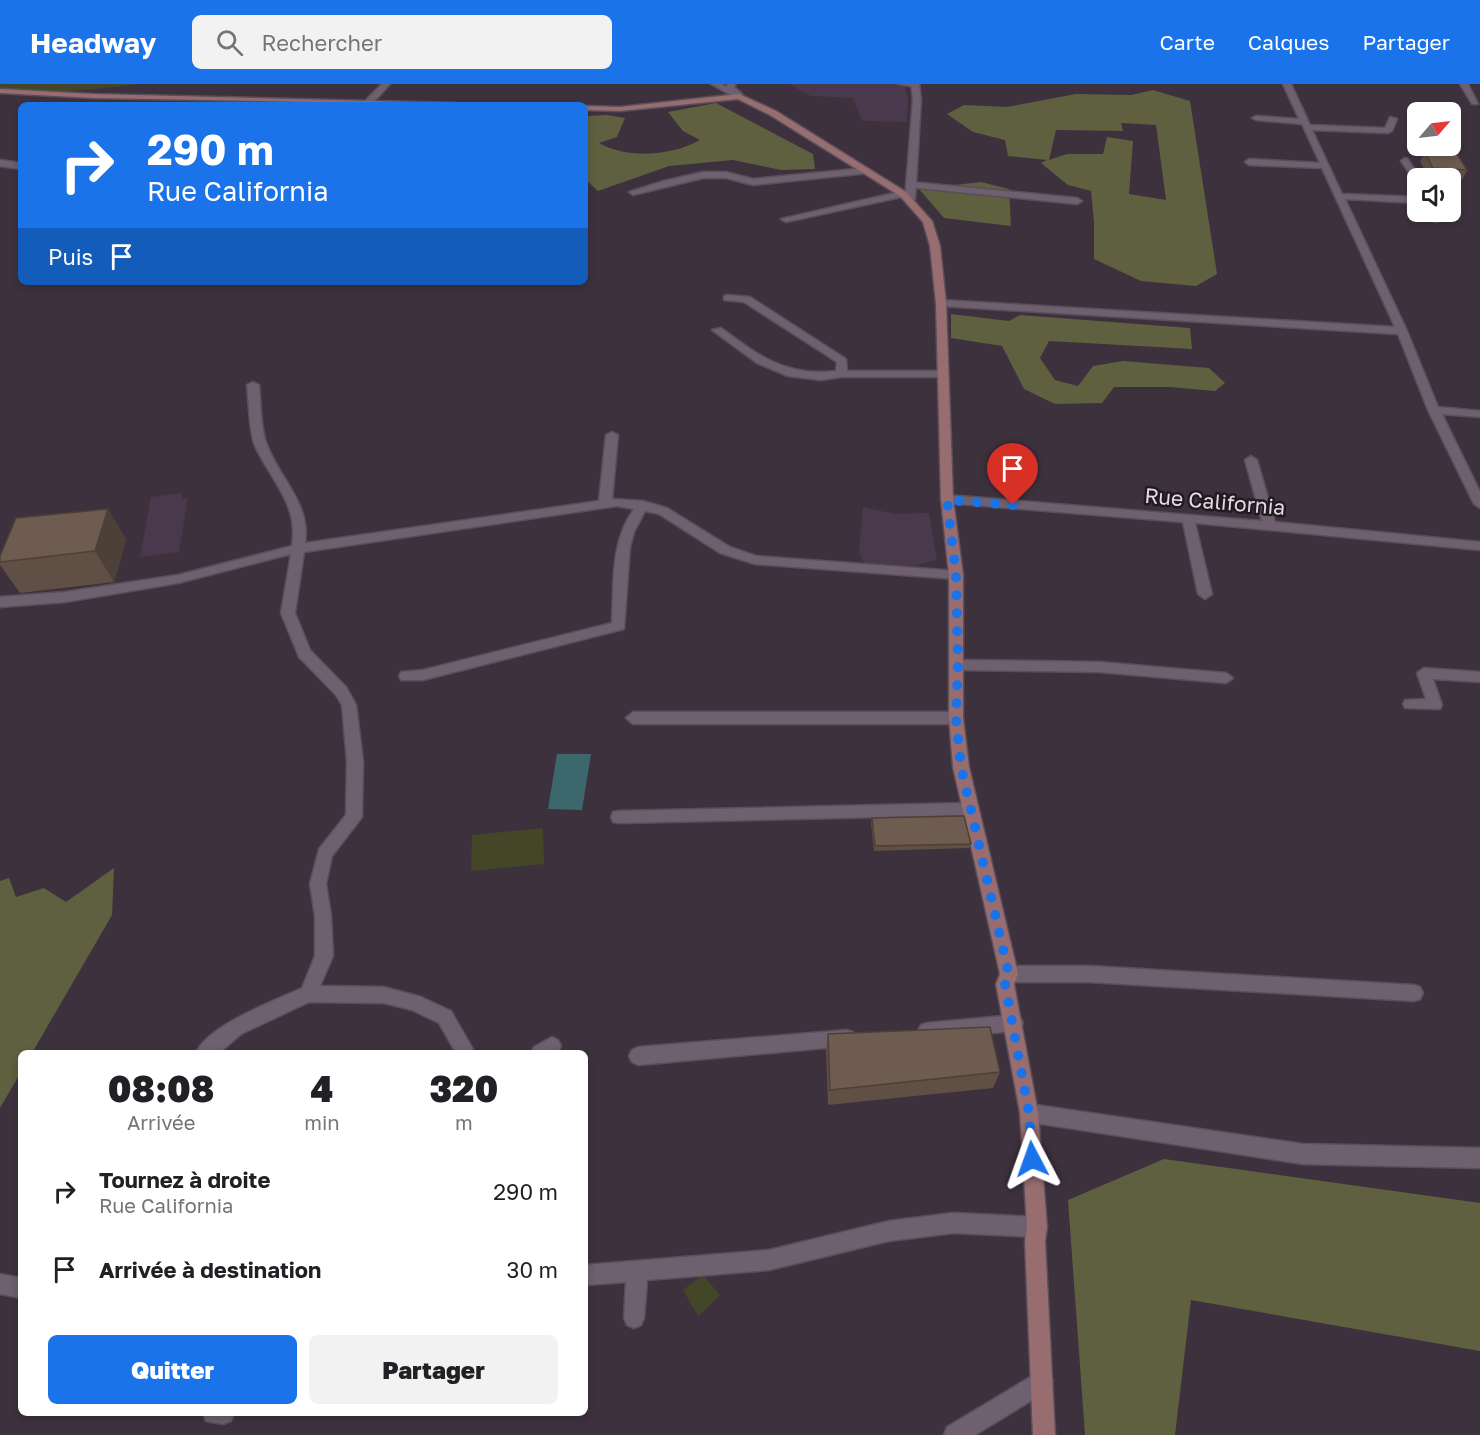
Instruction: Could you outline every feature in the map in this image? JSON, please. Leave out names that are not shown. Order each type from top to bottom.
[{"type":"main road","points":[[0,91],[337,102]]},
{"type":"main road","points":[[588,108],[630,108],[739,96],[773,113],[866,171],[908,193],[927,221],[935,246],[940,303],[947,500],[956,575],[958,665],[956,718],[961,767],[969,809],[1009,975],[1005,984],[1029,1113],[1037,1227],[1035,1241],[1044,1435]]},
{"type":"street","points":[[369,102],[386,84]]},
{"type":"street","points":[[715,84],[739,96]]},
{"type":"street","points":[[732,84],[730,87],[739,96]]},
{"type":"street","points":[[902,84],[915,84],[917,99],[908,193]]},
{"type":"street","points":[[1287,84],[1402,331],[1434,410],[1480,504]]},
{"type":"street","points":[[1464,84],[1475,102]]},
{"type":"street","points":[[1256,118],[1388,131],[1393,119]]},
{"type":"street","points":[[1405,161],[1409,168]]},
{"type":"street","points":[[1249,162],[1325,166]]},
{"type":"street","points":[[0,163],[18,166]]},
{"type":"street","points":[[633,192],[694,177],[727,175],[740,181],[753,182],[866,171]]},
{"type":"street","points":[[786,219],[908,193],[1077,201]]},
{"type":"street","points":[[1338,196],[1407,199]]},
{"type":"street","points":[[728,298],[746,299],[842,361],[841,374]]},
{"type":"street","points":[[940,303],[1402,331]]},
{"type":"street","points":[[717,330],[780,371],[816,378],[841,374],[943,374]]},
{"type":"street","points":[[253,385],[260,444],[293,501],[301,528],[288,613],[304,653],[335,683],[349,705],[355,761],[354,818],[325,854],[318,884],[323,916],[324,956],[309,994]]},
{"type":"street","points":[[1434,410],[1480,414]]},
{"type":"street","points":[[605,503],[612,435]]},
{"type":"street","points":[[1251,460],[1269,525]]},
{"type":"street","name":"Rue California","points":[[947,500],[1188,518],[1480,546]]},
{"type":"street","points":[[0,602],[65,597],[177,579],[299,548],[617,502],[643,505],[663,511],[725,550],[755,560],[956,575]]},
{"type":"street","points":[[406,676],[423,675],[619,626],[622,550],[632,518],[643,505]]},
{"type":"street","points":[[1188,518],[1205,594]]},
{"type":"street","points":[[958,665],[1109,668],[1227,678]]},
{"type":"street","points":[[1410,704],[1435,705],[1424,673],[1480,677]]},
{"type":"street","points":[[633,718],[956,718]]},
{"type":"street","points":[[619,817],[969,809]]},
{"type":"street","points":[[1009,975],[1089,974],[1414,993]]},
{"type":"street","points":[[209,1050],[236,1028],[309,994],[384,995],[415,1003],[445,1017],[464,1050]]},
{"type":"street","points":[[908,1033],[1014,1023]]},
{"type":"street","points":[[638,1056],[861,1037]]},
{"type":"street","points":[[1029,1113],[1303,1154],[1480,1158]]},
{"type":"street","points":[[588,1275],[769,1260],[889,1231],[953,1223],[1037,1227]]},
{"type":"street","points":[[634,1318],[637,1271]]},
{"type":"street","points":[[0,1284],[18,1287]]},
{"type":"street","points":[[955,1435],[1042,1381]]},
{"type":"shaded area","points":[[0,84],[138,84],[52,91],[0,88]]},
{"type":"shaded area","points":[[789,84],[904,84],[908,98],[907,122],[862,121],[853,98],[811,96]]},
{"type":"shaded area","points":[[1153,90],[1190,101],[1217,274],[1196,286],[1141,281],[1094,259],[1091,191],[1068,185],[1041,163],[1047,160],[1008,156],[1005,140],[973,132],[947,114],[964,105],[1007,107],[1076,94],[1131,95]],"holes":[[[1121,123],[1156,125],[1166,200],[1129,194],[1133,141],[1107,137],[1103,154],[1067,154],[1049,160],[1056,130],[1123,131]]]},
{"type":"shaded area","points":[[716,103],[813,154],[815,169],[781,170],[733,160],[669,166],[598,191],[588,182],[588,116],[607,115],[625,118],[617,137],[599,143],[623,152],[649,154],[663,152],[700,140],[683,131],[668,112]]},
{"type":"shaded area","points":[[981,182],[1009,189],[1011,226],[944,218],[919,189]]},
{"type":"shaded area","points":[[951,314],[1009,321],[1020,315],[1190,328],[1192,349],[1049,341],[1040,358],[1055,380],[1078,386],[1093,366],[1123,361],[1209,368],[1225,383],[1215,391],[1170,387],[1114,387],[1102,403],[1055,404],[1024,389],[1002,346],[951,338]]},
{"type":"shaded area","points":[[182,493],[181,499],[188,498],[179,552],[140,557],[151,497]]},
{"type":"shaded area","points":[[863,507],[895,514],[929,513],[937,560],[914,566],[864,563],[859,552]]},
{"type":"shaded area","points":[[557,754],[591,754],[582,810],[548,809]]},
{"type":"shaded area","points":[[543,828],[544,864],[471,871],[472,835]]},
{"type":"shaded area","points":[[114,868],[112,915],[34,1050],[18,1050],[18,1077],[0,1108],[0,881],[9,878],[16,897],[44,888],[66,902]]},
{"type":"shaded area","points":[[1164,1159],[1480,1203],[1480,1351],[1191,1300],[1175,1435],[1085,1435],[1068,1200]]},
{"type":"shaded area","points":[[703,1275],[720,1295],[698,1316],[683,1290]]},
{"type":"building","points":[[1427,156],[1458,156],[1467,170],[1461,168],[1433,168]]},
{"type":"building","points":[[108,509],[95,551],[0,562],[0,556],[16,518]]},
{"type":"building","points":[[964,816],[971,844],[875,846],[872,818]]},
{"type":"building","points":[[990,1027],[1000,1072],[830,1090],[828,1034]]},
{"type":"route","points":[[1013,505],[947,500],[956,575],[958,665],[956,718],[961,767],[1009,975],[1005,984],[1029,1113],[1032,1159]]}]
